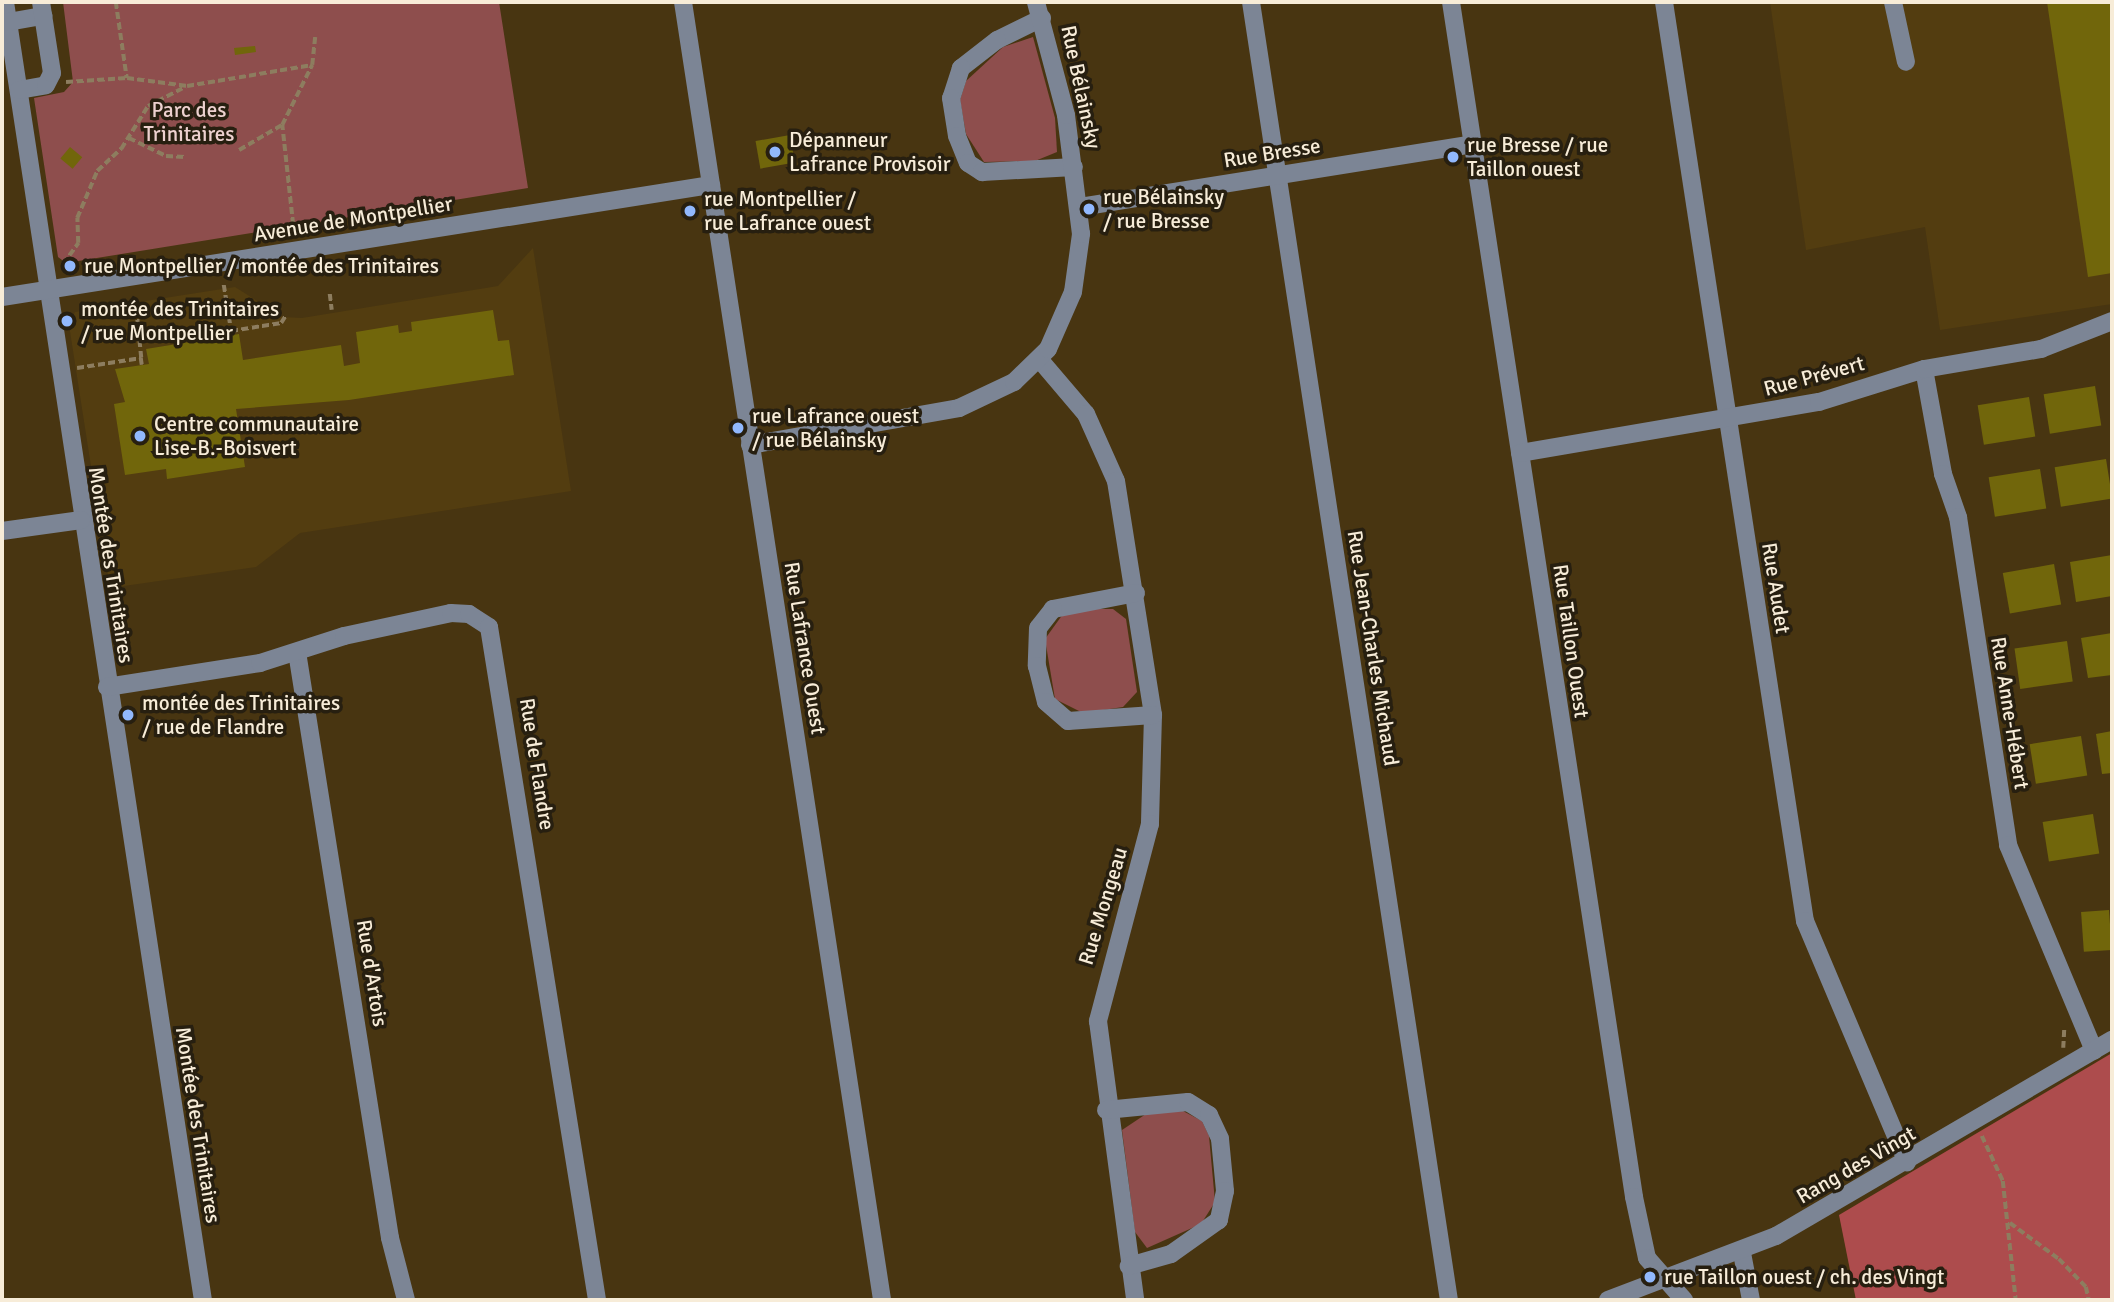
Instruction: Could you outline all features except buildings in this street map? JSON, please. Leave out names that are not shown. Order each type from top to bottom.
[{"type":"street","name":"Montée des Trinitaires","points":[[5,2],[49,290],[80,520],[203,1300]]},
{"type":"street","name":"Rue Lafrance Ouest","points":[[683,2],[882,1300]]},
{"type":"street","name":"Rue Jean-Charles Michaud","points":[[1251,2],[1449,1300]]},
{"type":"street","name":"Rue Taillon Ouest","points":[[1451,2],[1634,1197],[1647,1258],[1663,1282],[1684,1300]]},
{"type":"street","name":"Rue Audet","points":[[1664,2],[1805,921],[1907,1162]]},
{"type":"street","points":[[1892,2],[1906,62]]},
{"type":"street","points":[[8,22],[42,9],[50,80],[19,90]]},
{"type":"street","name":"Rue Bélainsky","points":[[750,445],[959,408],[1014,382],[1040,360],[1073,292],[1080,207],[1074,167],[1039,10],[961,68],[951,98],[957,136],[965,158],[982,172],[1074,167]]},
{"type":"street","name":"Rue Bresse","points":[[1080,207],[1472,144]]},
{"type":"street","name":"Avenue de Montpellier","points":[[2,297],[711,185]]},
{"type":"street","name":"Rue Prévert","points":[[1520,453],[1830,399],[1924,369],[2027,353],[2112,321]]},
{"type":"street","name":"Rue Mongeau","points":[[1040,360],[1073,394],[1107,457],[1136,593],[1153,715],[1150,824],[1099,1008],[1106,1110],[1135,1300]]},
{"type":"street","name":"Rue Anne-Hébert","points":[[1924,369],[1943,474],[1958,517],[2008,845],[2094,1051]]},
{"type":"street","points":[[2,531],[80,520]]},
{"type":"street","points":[[1136,593],[1053,609],[1038,628],[1037,666],[1046,702],[1068,721],[1153,715]]},
{"type":"street","name":"Rue de Flandre","points":[[107,687],[297,652],[457,612],[480,619],[494,638],[597,1300]]},
{"type":"street","name":"Rue d'Artois","points":[[297,652],[390,1238],[406,1300]]},
{"type":"street","name":"Rang des Vingt","points":[[1608,1300],[1742,1253],[1907,1162],[2112,1041]]},
{"type":"street","points":[[1106,1110],[1188,1102],[1209,1115],[1220,1139],[1225,1191],[1216,1224],[1171,1254],[1129,1266]]},
{"type":"street","points":[[1742,1253],[1751,1300]]},
{"type":"path","points":[[116,2],[127,78]]},
{"type":"path","points":[[239,150],[282,125],[312,65],[315,37]]},
{"type":"path","points":[[50,80],[127,78],[187,86],[312,65]]},
{"type":"path","points":[[63,264],[78,243],[77,219],[86,191],[129,138],[148,106],[187,86]]},
{"type":"path","points":[[282,125],[297,251]]},
{"type":"path","points":[[129,138],[166,156],[185,157]]},
{"type":"path","points":[[224,285],[231,333],[281,323],[286,315]]},
{"type":"path","points":[[330,294],[332,310]]},
{"type":"path","points":[[135,299],[142,365]]},
{"type":"path","points":[[74,368],[141,358]]},
{"type":"path","points":[[1974,1122],[2003,1181],[2010,1222],[2016,1300]]},
{"type":"path","points":[[2010,1222],[2059,1259],[2086,1287],[2089,1300]]},
{"type":"shaded area","points":[[1770,2],[2112,2],[2112,304],[1940,330],[1925,227],[1806,250]]},
{"type":"shaded area","points":[[533,248],[571,491],[300,533],[256,567],[110,588],[69,325],[75,312],[235,287],[283,317],[302,318],[498,286]]},
{"type":"shaded area","points":[[2112,1053],[2112,1300],[1856,1300],[1839,1215]]},
{"type":"green space","name":"Parc des Trinitaires","points":[[63,2],[499,2],[528,188],[66,263],[58,257],[34,98],[64,92],[73,82]]},
{"type":"green space","points":[[1033,37],[1055,118],[1057,152],[1035,161],[984,162],[966,134],[960,100],[966,81],[1003,47]]},
{"type":"green space","points":[[1113,609],[1126,619],[1137,692],[1123,707],[1083,713],[1055,699],[1045,639],[1063,614]]},
{"type":"green space","points":[[1183,1111],[1202,1121],[1209,1136],[1215,1202],[1201,1224],[1147,1248],[1135,1232],[1122,1130],[1146,1114]]},
{"type":"place","name":"Dépanneur Lafrance Provisoir","points":[[775,152]]},
{"type":"place","name":"rue Bresse / rue Taillon ouest","points":[[1453,157]]},
{"type":"place","name":"rue Bélainsky / rue Bresse","points":[[1089,209]]},
{"type":"place","name":"rue Montpellier / rue Lafrance ouest","points":[[690,211]]},
{"type":"place","name":"rue Montpellier / montée des Trinitaires","points":[[70,266]]},
{"type":"place","name":"montée des Trinitaires / rue Montpellier","points":[[67,321]]},
{"type":"place","name":"rue Lafrance ouest / rue Bélainsky","points":[[738,428]]},
{"type":"place","name":"Centre communautaire Lise-B.-Boisvert","points":[[140,436]]},
{"type":"place","name":"montée des Trinitaires / rue de Flandre","points":[[128,715]]},
{"type":"place","name":"rue Taillon ouest / ch. des Vingt","points":[[1650,1277]]}]
